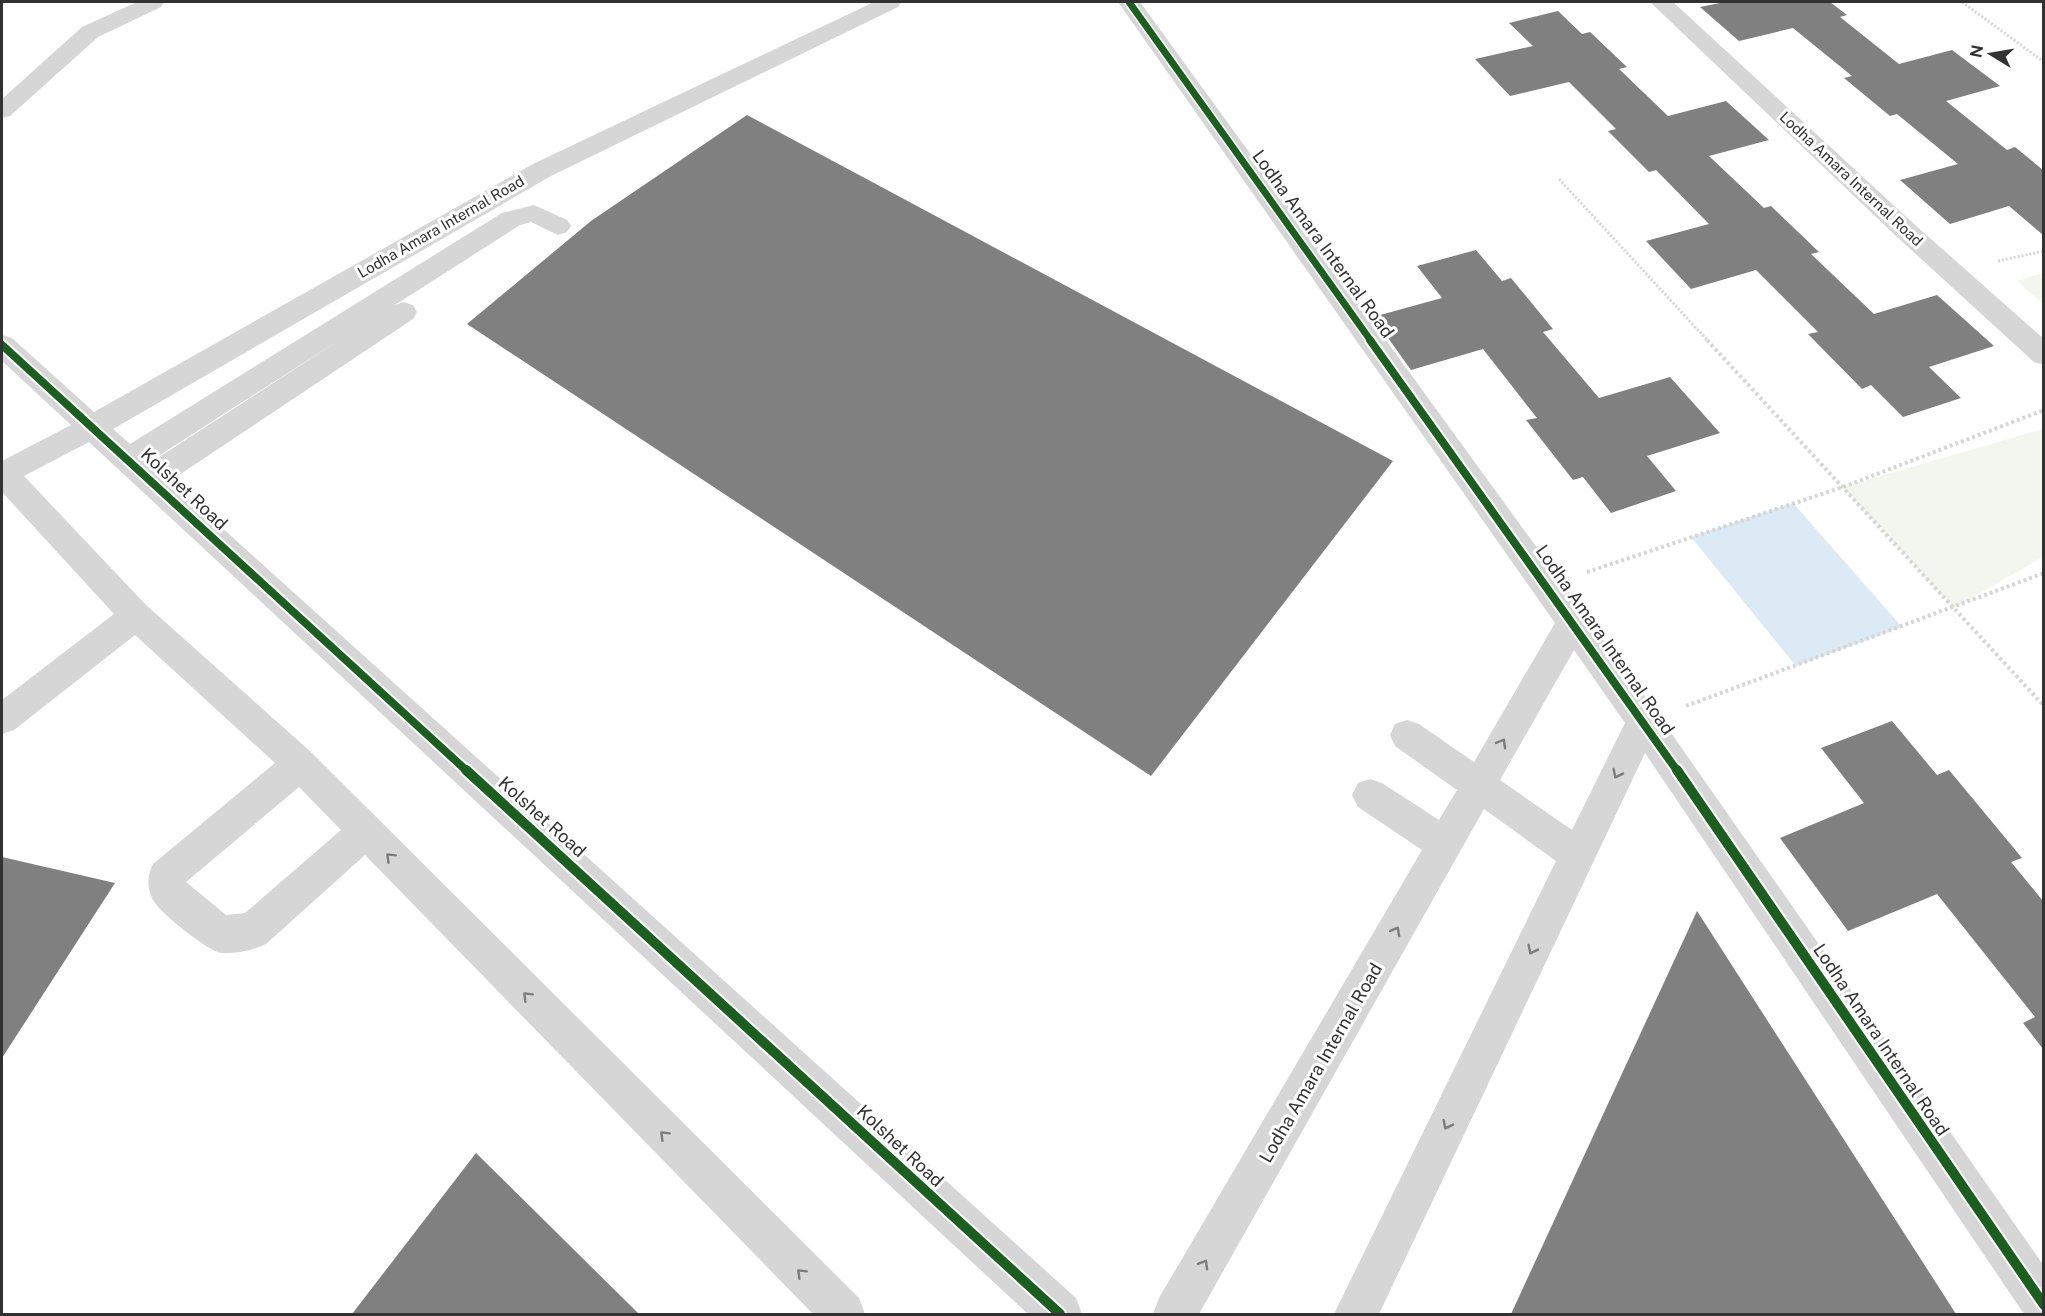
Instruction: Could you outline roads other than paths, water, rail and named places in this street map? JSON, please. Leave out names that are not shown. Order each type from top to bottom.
[{"type":"street","points":[[2,111],[90,32],[153,2]]},
{"type":"street","name":"Lodha Amara Internal Road","points":[[2,473],[92,427],[542,170],[890,2]]},
{"type":"street","name":"Lodha Amara Internal Road","points":[[1129,2],[1643,722],[2043,1305]]},
{"type":"street","name":"Lodha Amara Internal Road","points":[[1660,2],[2043,355]]},
{"type":"street","points":[[139,470],[371,320],[509,240],[530,234],[548,234]]},
{"type":"street","name":"Kolshet Road","points":[[2,345],[1060,1314]]},
{"type":"street","points":[[2,473],[135,615],[300,764],[843,1314]]},
{"type":"street","points":[[2,719],[84,658],[135,615]]},
{"type":"street","name":"Lodha Amara Internal Road","points":[[1175,1314],[1572,622]]},
{"type":"street","name":"Lodha Amara Internal Road","points":[[1356,1314],[1643,722]]},
{"type":"street","points":[[1407,735],[1479,783],[1578,855]]},
{"type":"street","points":[[300,764],[243,809],[166,876],[168,891],[220,934],[252,931],[365,832]]},
{"type":"street","points":[[1370,795],[1445,844]]}]
